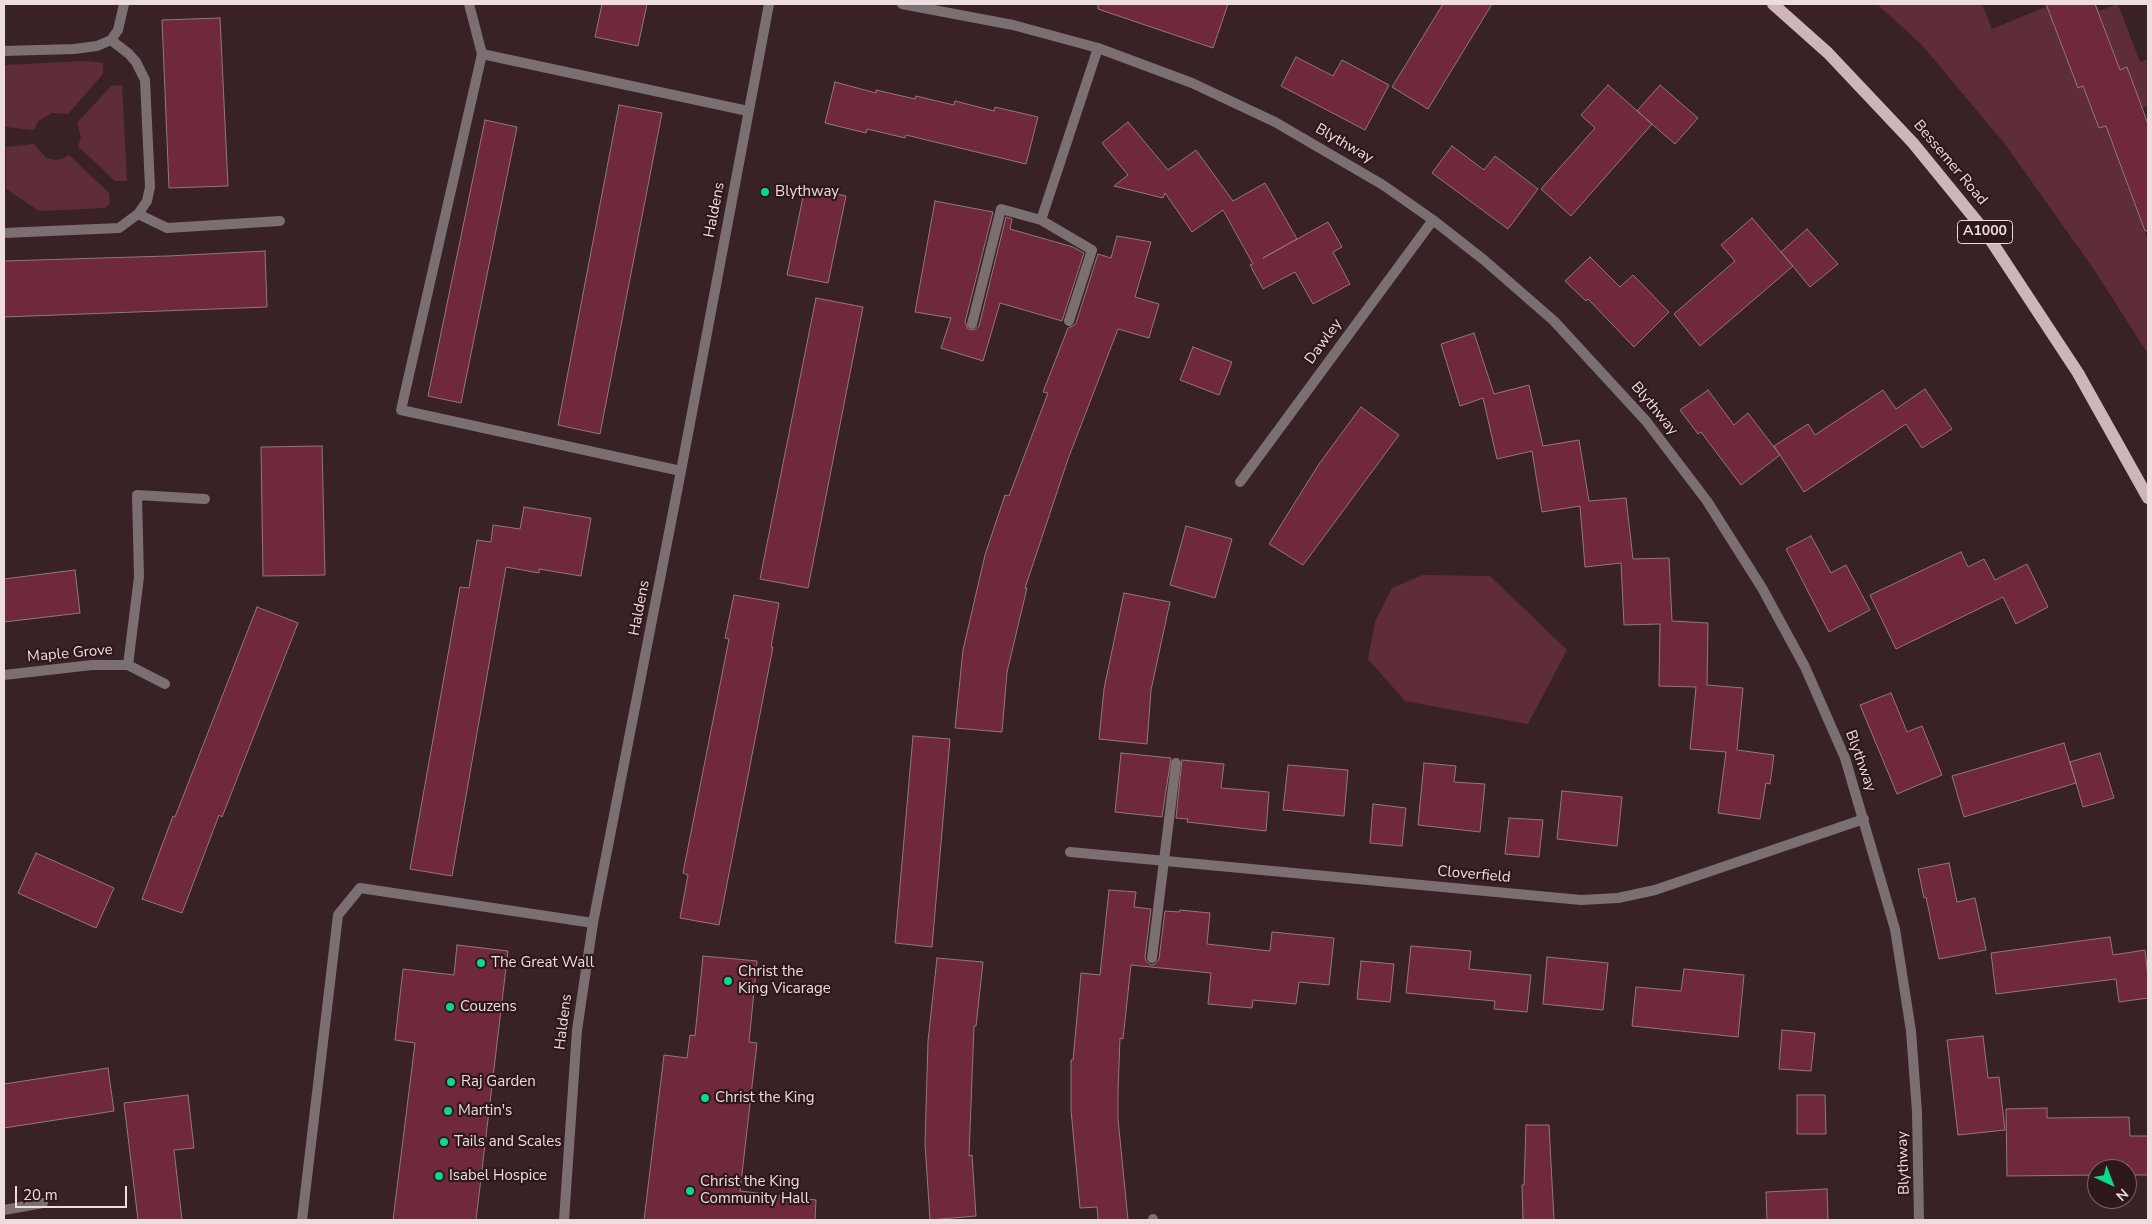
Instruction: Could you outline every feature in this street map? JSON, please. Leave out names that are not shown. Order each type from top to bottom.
[{"type":"main road","name":"Bessemer Road","points":[[1773,4],[1828,53],[1914,142],[1984,230],[2078,373],[2148,498]]},
{"type":"street","points":[[4,51],[74,49],[97,46],[111,40],[118,30],[124,4]]},
{"type":"street","points":[[469,4],[482,54],[401,410],[681,471]]},
{"type":"street","name":"Haldens","points":[[564,1220],[577,1030],[593,923],[769,4]]},
{"type":"street","name":"Blythway","points":[[902,4],[1013,25],[1098,48],[1192,83],[1276,122],[1383,184],[1484,260],[1554,321],[1646,421],[1707,501],[1762,588],[1805,667],[1845,758],[1894,929],[1912,1032],[1920,1201],[1919,1220]]},
{"type":"street","points":[[4,233],[118,228],[128,223],[148,202],[150,187],[145,80],[136,62],[111,40]]},
{"type":"street","points":[[1041,220],[1098,48]]},
{"type":"street","points":[[482,54],[748,111]]},
{"type":"street","points":[[972,324],[1001,209],[1041,220],[1092,250],[1069,321]]},
{"type":"street","points":[[138,214],[167,228],[280,221]]},
{"type":"street","name":"Dawley","points":[[1240,482],[1433,220]]},
{"type":"street","points":[[128,664],[139,577],[137,495],[205,498]]},
{"type":"street","name":"Maple Grove","points":[[4,675],[92,665],[128,664],[165,684]]},
{"type":"street","points":[[1152,958],[1176,762]]},
{"type":"street","name":"Cloverfield","points":[[1070,852],[1581,900],[1618,898],[1655,890],[1864,819]]},
{"type":"street","points":[[302,1220],[338,915],[360,888],[593,923]]},
{"type":"street","points":[[4,1210],[43,1203]]},
{"type":"shaded area","points":[[1877,4],[1982,4],[1992,29],[2053,4],[2096,4],[2099,11],[2118,4],[2140,62],[2148,59],[2148,106],[2142,108],[2127,67],[2120,70],[2106,32],[2063,48],[2078,88],[2083,86],[2099,128],[2106,126],[2120,164],[2148,154],[2148,209],[2138,213],[2148,240],[2148,354],[2095,271],[2005,144],[1921,44]]},
{"type":"shaded area","points":[[86,61],[103,63],[103,74],[68,114],[52,113],[38,121],[34,130],[5,127],[4,65]]},
{"type":"shaded area","points":[[122,85],[127,181],[115,181],[78,146],[81,137],[77,123],[111,86]]},
{"type":"shaded area","points":[[34,144],[46,158],[55,160],[69,155],[109,193],[110,203],[105,208],[39,211],[6,189],[6,147]]},
{"type":"shaded area","points":[[1423,575],[1490,576],[1567,650],[1528,724],[1405,701],[1368,659],[1375,622],[1392,588]]},
{"type":"building","points":[[602,4],[647,4],[638,46],[595,37]]},
{"type":"building","points":[[1098,4],[1228,4],[1213,48],[1098,9]]},
{"type":"building","points":[[1443,4],[1492,4],[1428,109],[1392,87]]},
{"type":"building","points":[[2046,4],[2095,4],[2120,70],[2127,67],[2148,124],[2148,231],[2145,231],[2106,126],[2099,128],[2083,86],[2078,88]]},
{"type":"building","points":[[220,18],[228,186],[169,188],[162,20]]},
{"type":"building","points":[[1296,57],[1333,76],[1342,60],[1389,85],[1365,130],[1281,86]]},
{"type":"building","points":[[835,82],[876,93],[876,90],[915,99],[916,96],[954,105],[955,101],[994,111],[995,107],[1038,117],[1026,164],[906,135],[905,138],[867,129],[866,133],[825,123]]},
{"type":"building","points":[[1608,85],[1652,124],[1571,216],[1541,189],[1595,128],[1581,115]]},
{"type":"building","points":[[1660,85],[1698,118],[1675,144],[1637,111]]},
{"type":"building","points":[[619,105],[662,113],[600,434],[558,425]]},
{"type":"building","points":[[485,120],[517,127],[461,403],[428,396]]},
{"type":"building","points":[[1128,122],[1168,170],[1196,150],[1233,201],[1265,183],[1297,239],[1263,258],[1328,222],[1342,247],[1333,252],[1350,284],[1313,304],[1295,272],[1263,289],[1250,265],[1253,264],[1223,210],[1192,232],[1165,193],[1163,198],[1114,186],[1128,175],[1102,143]]},
{"type":"building","points":[[1452,146],[1484,170],[1495,156],[1538,189],[1508,229],[1432,173]]},
{"type":"building","points":[[805,187],[846,196],[828,283],[787,275]]},
{"type":"building","points":[[935,201],[993,212],[965,322],[968,329],[974,330],[979,326],[1006,217],[1012,219],[1010,229],[1073,247],[1084,253],[1062,321],[1000,303],[983,361],[941,348],[951,318],[915,312]]},
{"type":"building","points":[[1752,218],[1793,266],[1700,346],[1674,314],[1735,261],[1721,245]]},
{"type":"building","points":[[1807,229],[1838,264],[1810,287],[1781,252]]},
{"type":"building","points":[[1117,236],[1151,242],[1135,297],[1159,304],[1149,338],[1118,329],[1068,459],[1025,588],[1027,588],[1007,672],[1002,732],[955,728],[963,650],[985,555],[1005,495],[1009,496],[1048,393],[1043,392],[1068,328],[1076,323],[1098,254],[1111,258]]},
{"type":"building","points":[[265,251],[267,307],[4,317],[4,261]]},
{"type":"building","points":[[1590,257],[1620,287],[1633,275],[1669,312],[1634,347],[1588,299],[1586,301],[1565,281]]},
{"type":"building","points":[[816,298],[863,307],[808,588],[760,579]]},
{"type":"building","points":[[1474,333],[1494,394],[1529,385],[1543,446],[1579,440],[1589,501],[1626,498],[1633,559],[1669,558],[1672,621],[1708,623],[1707,685],[1743,688],[1737,750],[1774,755],[1770,784],[1766,783],[1760,819],[1718,813],[1726,752],[1690,749],[1696,687],[1659,686],[1660,624],[1624,625],[1621,563],[1585,567],[1580,506],[1542,512],[1532,451],[1497,459],[1483,398],[1460,406],[1441,344]]},
{"type":"building","points":[[1193,347],[1232,362],[1219,395],[1180,380]]},
{"type":"building","points":[[1925,389],[1952,429],[1922,448],[1906,424],[1804,492],[1774,446],[1808,424],[1815,435],[1883,390],[1896,409]]},
{"type":"building","points":[[1708,390],[1734,425],[1748,413],[1780,455],[1741,485],[1701,432],[1698,434],[1680,410]]},
{"type":"building","points":[[1361,407],[1399,435],[1303,565],[1269,544],[1319,464]]},
{"type":"building","points":[[322,446],[325,575],[263,576],[261,447]]},
{"type":"building","points":[[524,507],[591,518],[581,576],[539,569],[539,573],[506,567],[452,876],[410,869],[460,587],[469,588],[477,540],[491,542],[493,525],[520,529]]},
{"type":"building","points":[[1186,526],[1232,539],[1215,598],[1170,585]]},
{"type":"building","points":[[1811,536],[1831,573],[1846,565],[1870,610],[1829,632],[1786,549]]},
{"type":"building","points":[[1961,552],[1968,567],[1984,559],[1995,580],[2027,564],[2048,607],[2016,624],[2003,597],[1896,649],[1870,595]]},
{"type":"building","points":[[75,570],[80,613],[4,622],[4,579]]},
{"type":"building","points":[[1124,593],[1170,602],[1151,690],[1147,744],[1099,739],[1104,689]]},
{"type":"building","points":[[734,595],[779,603],[771,647],[773,647],[719,925],[680,918],[688,875],[683,873],[729,639],[725,638]]},
{"type":"building","points":[[257,607],[298,623],[222,817],[219,815],[182,913],[142,899],[173,816],[175,817]]},
{"type":"building","points":[[1891,693],[1907,732],[1922,726],[1942,775],[1897,794],[1860,705]]},
{"type":"building","points":[[913,736],[950,739],[932,947],[895,943]]},
{"type":"building","points":[[2064,743],[2076,783],[1964,817],[1952,776]]},
{"type":"building","points":[[1121,753],[1171,758],[1162,817],[1115,812]]},
{"type":"building","points":[[2100,753],[2114,798],[2083,807],[2070,762]]},
{"type":"building","points":[[1182,760],[1224,764],[1221,788],[1269,792],[1266,831],[1187,822],[1188,819],[1176,818]]},
{"type":"building","points":[[1424,763],[1456,766],[1454,782],[1485,784],[1480,832],[1418,825]]},
{"type":"building","points":[[1288,765],[1348,770],[1344,816],[1283,810]]},
{"type":"building","points":[[1562,791],[1622,797],[1617,846],[1557,839]]},
{"type":"building","points":[[1373,804],[1406,808],[1402,846],[1370,843]]},
{"type":"building","points":[[1509,818],[1543,820],[1539,857],[1505,854]]},
{"type":"building","points":[[36,853],[114,888],[96,928],[18,893]]},
{"type":"building","points":[[1949,863],[1957,902],[1975,898],[1986,950],[1939,959],[1918,869]]},
{"type":"building","points":[[1109,890],[1136,892],[1134,907],[1151,909],[1145,957],[1146,961],[1151,965],[1155,964],[1159,959],[1165,911],[1179,912],[1180,910],[1210,913],[1207,944],[1270,951],[1272,932],[1334,938],[1329,985],[1299,982],[1296,1004],[1253,1000],[1252,1008],[1208,1004],[1211,973],[1131,965],[1123,1039],[1120,1038],[1118,1091],[1118,1119],[1128,1220],[1098,1220],[1097,1207],[1080,1208],[1071,1110],[1071,1060],[1073,1060],[1081,973],[1100,975]]},
{"type":"building","points":[[2110,937],[2113,955],[2145,950],[2148,998],[2119,1002],[2116,979],[1996,994],[1991,953]]},
{"type":"building","points":[[457,945],[508,951],[476,1220],[393,1220],[415,1043],[395,1040],[403,969],[454,975]]},
{"type":"building","points":[[1411,946],[1471,951],[1469,969],[1531,975],[1527,1012],[1494,1009],[1495,1001],[1406,993]]},
{"type":"building","points":[[703,956],[757,961],[749,1042],[757,1043],[740,1191],[816,1200],[815,1220],[644,1220],[664,1055],[687,1058],[690,1035],[695,1036]]},
{"type":"building","points":[[1547,957],[1608,963],[1603,1010],[1543,1004]]},
{"type":"building","points":[[937,958],[983,962],[976,1026],[974,1026],[969,1156],[972,1155],[976,1216],[930,1220],[925,1143],[928,1041]]},
{"type":"building","points":[[1361,961],[1394,964],[1390,1002],[1357,999]]},
{"type":"building","points":[[1684,969],[1744,975],[1738,1037],[1632,1026],[1636,987],[1681,991]]},
{"type":"building","points":[[1782,1030],[1815,1033],[1811,1071],[1779,1069]]},
{"type":"building","points":[[1983,1036],[1988,1078],[1999,1077],[2005,1130],[1958,1135],[1947,1040]]},
{"type":"building","points":[[108,1068],[114,1111],[4,1128],[4,1084]]},
{"type":"building","points":[[188,1095],[194,1148],[174,1150],[182,1220],[138,1220],[124,1103]]},
{"type":"building","points":[[1797,1095],[1825,1095],[1826,1134],[1797,1134]]},
{"type":"building","points":[[2047,1108],[2047,1118],[2129,1117],[2130,1136],[2148,1136],[2148,1175],[2137,1175],[2137,1159],[2087,1159],[2087,1175],[2007,1176],[2006,1109]]},
{"type":"building","points":[[1526,1125],[1549,1125],[1554,1220],[1523,1220],[1522,1185],[1524,1185]]},
{"type":"building","points":[[1827,1189],[1828,1220],[1767,1220],[1766,1192]]},
{"type":"place","name":"Blythway","points":[[765,192]]},
{"type":"place","name":"The Great Wall","points":[[481,963]]},
{"type":"place","name":"Christ the King Vicarage","points":[[728,981]]},
{"type":"place","name":"Couzens","points":[[450,1007]]},
{"type":"place","name":"Raj Garden","points":[[451,1082]]},
{"type":"place","name":"Christ the King","points":[[705,1098]]},
{"type":"place","name":"Martin's","points":[[448,1111]]},
{"type":"place","name":"Tails and Scales","points":[[444,1142]]},
{"type":"place","name":"Isabel Hospice","points":[[439,1176]]},
{"type":"place","name":"Christ the King Community Hall","points":[[690,1191]]}]
